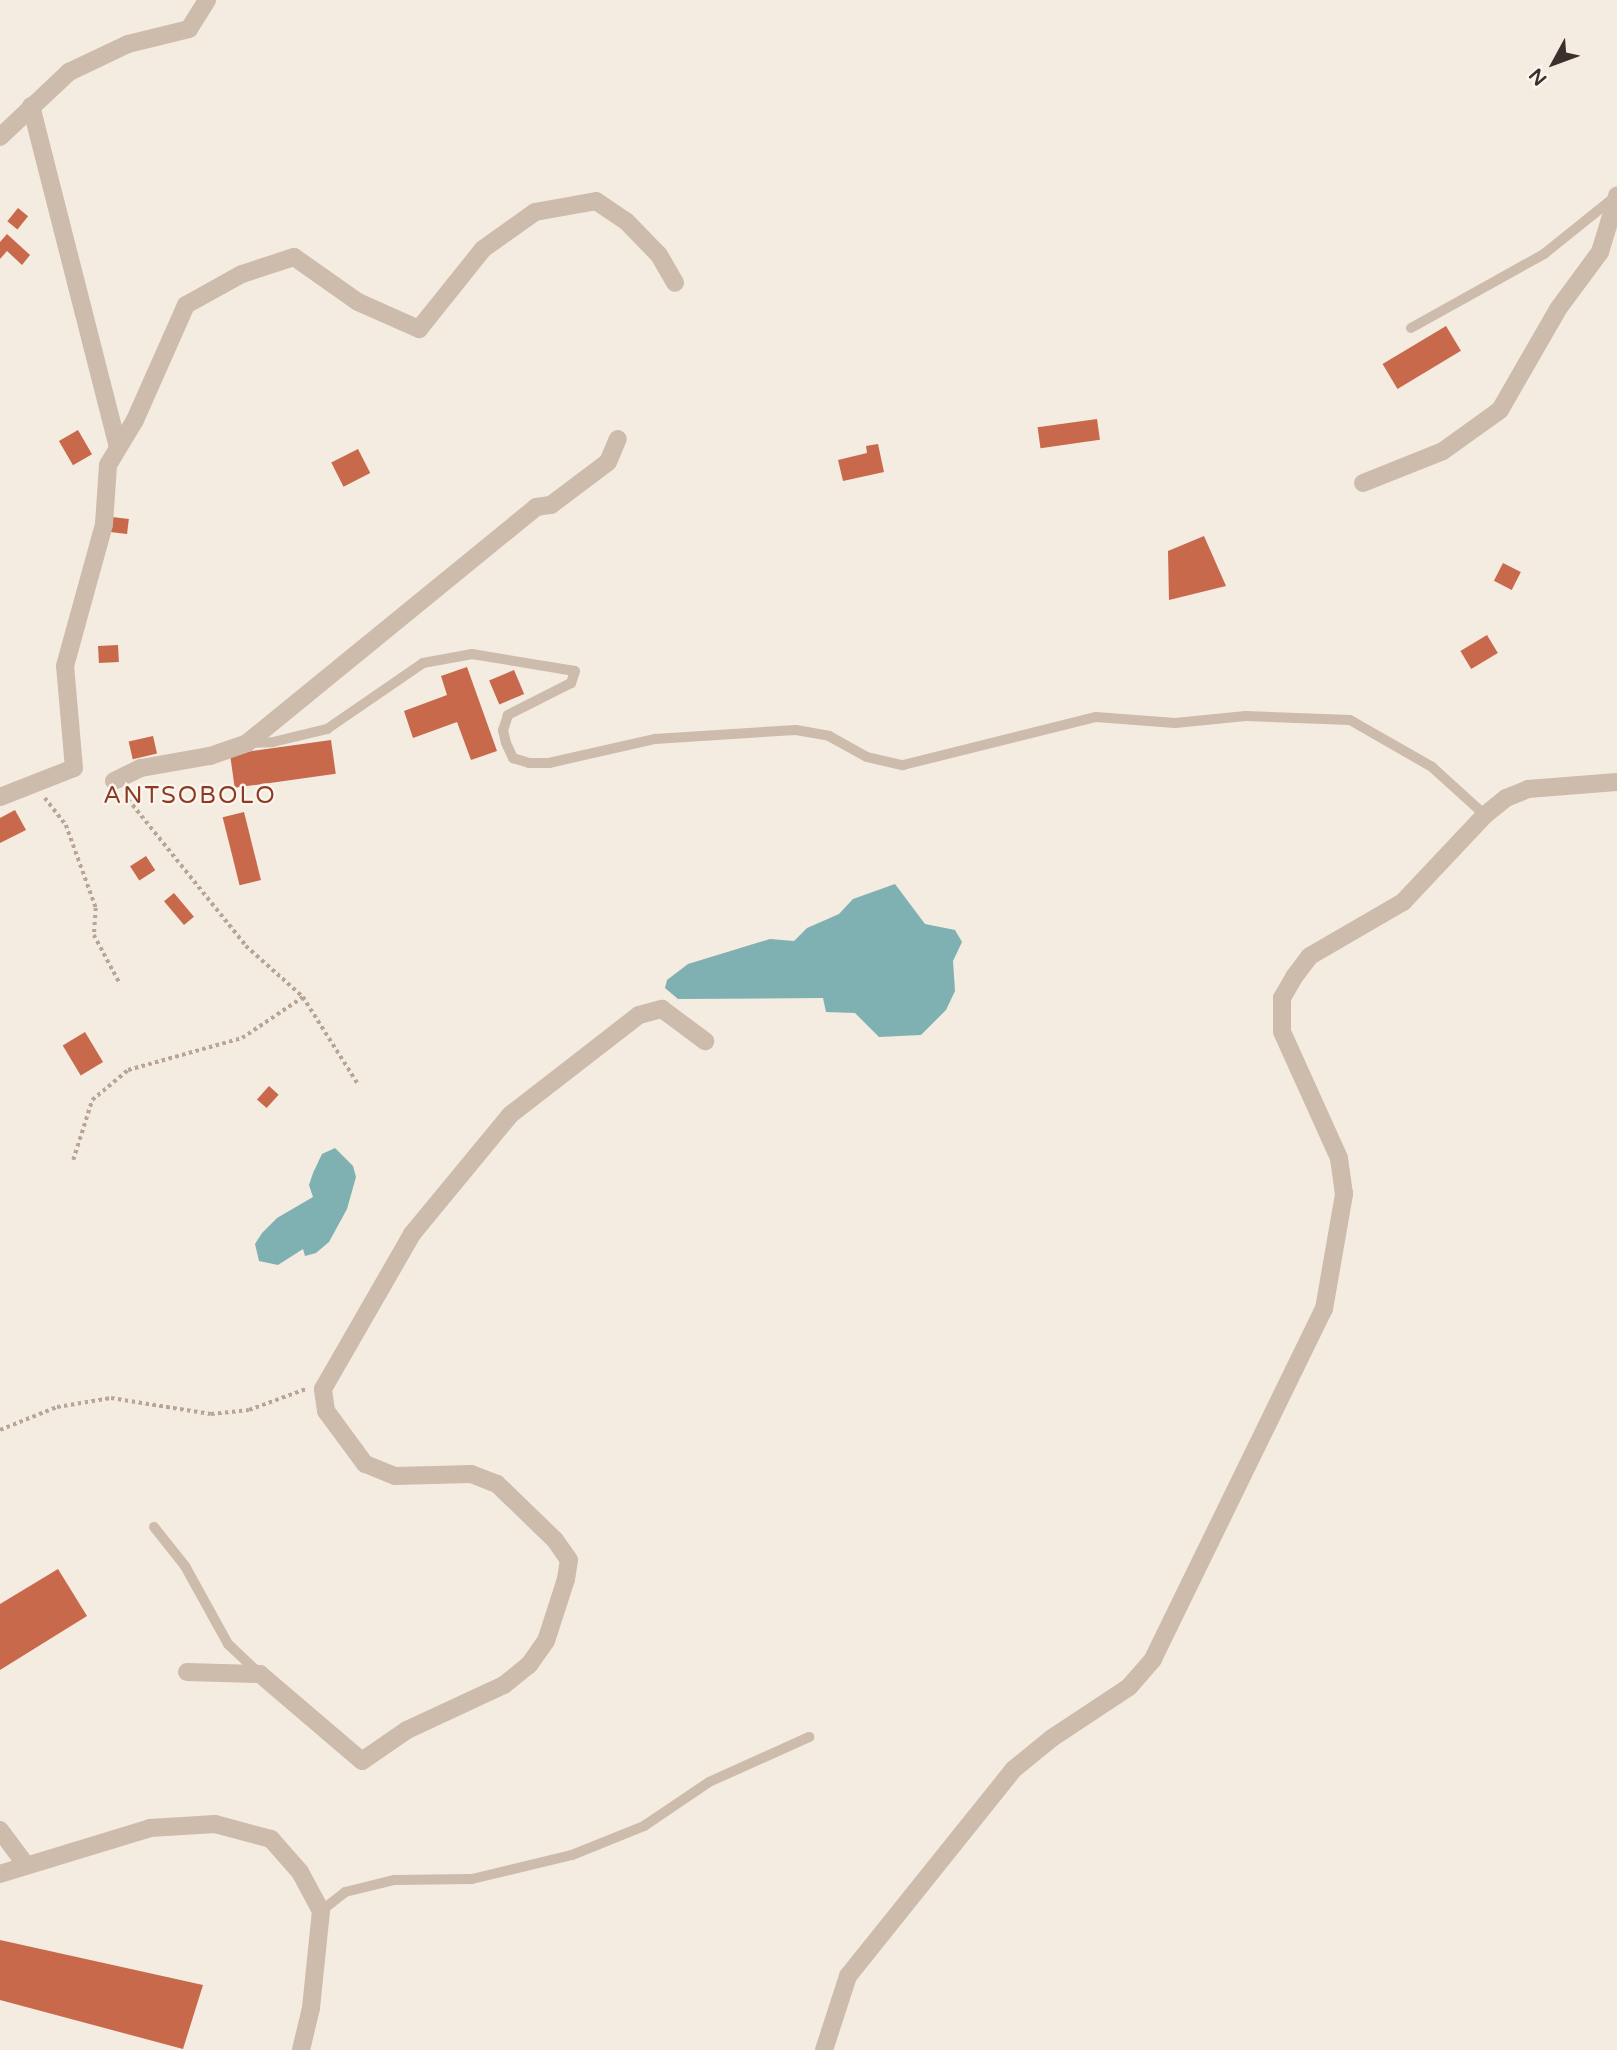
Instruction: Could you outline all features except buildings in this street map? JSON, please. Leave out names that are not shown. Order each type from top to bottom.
[{"type":"street","points":[[0,137],[69,72],[128,44],[189,29],[207,0]]},
{"type":"street","points":[[31,106],[118,447]]},
{"type":"street","points":[[1363,483],[1443,451],[1500,410],[1553,318],[1600,252],[1617,195]]},
{"type":"street","points":[[0,797],[74,768],[65,666],[104,524],[108,466],[135,420],[186,305],[242,274],[294,257],[358,302],[419,329],[483,249],[534,212],[596,201],[626,221],[659,255],[676,283]]},
{"type":"street","points":[[114,781],[141,768],[210,756],[247,743],[536,507],[551,505],[608,462],[618,439]]},
{"type":"street","points":[[824,2050],[848,1976],[1014,1769],[1052,1738],[1129,1687],[1164,1641],[1324,1309],[1342,1231],[1344,1194],[1339,1158],[1282,1032],[1282,998],[1310,956],[1404,902],[1485,815],[1528,789],[1617,782]]},
{"type":"street","points":[[187,1672],[260,1674],[362,1761],[418,1724],[504,1685],[529,1665],[546,1641],[566,1579],[569,1560],[555,1540],[497,1484],[471,1474],[395,1476],[365,1464],[326,1411],[323,1389],[412,1234],[510,1115],[639,1015],[662,1009],[705,1041]]},
{"type":"street","points":[[0,1874],[150,1828],[215,1824],[271,1839],[300,1871],[321,1911],[311,2008],[301,2050]]},
{"type":"street","points":[[0,1830],[26,1865]]},
{"type":"lane","points":[[1412,328],[1544,254],[1617,195]]},
{"type":"lane","points":[[247,743],[273,742],[327,729],[423,663],[472,654],[575,671],[571,683],[508,715],[503,730],[506,743],[513,758],[529,763],[549,763],[655,739],[796,730],[829,736],[867,757],[903,765],[1096,717],[1175,723],[1246,716],[1350,720],[1432,767],[1485,815]]},
{"type":"lane","points":[[155,1527],[185,1566],[228,1644],[260,1674]]},
{"type":"lane","points":[[321,1911],[345,1892],[394,1880],[472,1879],[572,1855],[644,1826],[709,1782],[808,1737]]},
{"type":"path","points":[[114,781],[246,946],[303,997],[358,1084]]},
{"type":"path","points":[[35,785],[66,825],[96,908],[94,935],[120,984]]},
{"type":"path","points":[[73,1160],[92,1100],[128,1070],[242,1038],[303,997]]},
{"type":"path","points":[[0,1430],[57,1407],[111,1398],[211,1414],[249,1410],[299,1389],[323,1389]]},
{"type":"water","points":[[895,884],[925,924],[955,930],[962,942],[953,961],[955,991],[946,1010],[921,1035],[879,1037],[855,1013],[826,1012],[823,998],[678,999],[665,988],[667,980],[688,964],[770,939],[794,941],[807,928],[839,914],[853,899]]},
{"type":"water","points":[[335,1148],[353,1166],[356,1177],[347,1209],[329,1242],[316,1253],[305,1256],[303,1249],[278,1265],[259,1261],[255,1244],[262,1233],[277,1218],[313,1197],[309,1185],[313,1173],[322,1154]]},
{"type":"district","name":"ANTSOBOLO","points":[[190,796]]}]
